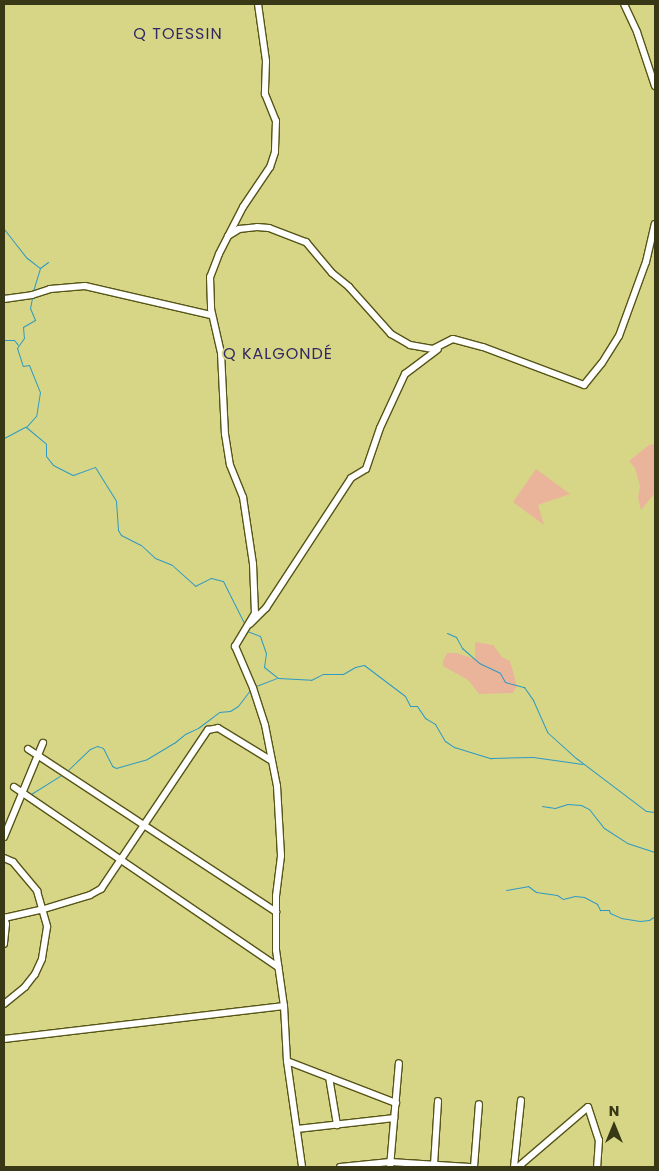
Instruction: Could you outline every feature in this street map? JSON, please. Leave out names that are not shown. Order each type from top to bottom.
[{"type":"street","points":[[249,625],[255,613],[252,549],[243,498],[230,465],[226,434],[221,353],[212,315],[210,277],[243,207],[270,167],[275,152],[276,121],[265,94],[266,61],[258,4]]},
{"type":"street","points":[[624,4],[637,32],[655,86]]},
{"type":"street","points":[[302,1167],[287,1061],[284,1006],[278,967],[276,912],[281,856],[278,786],[271,747],[253,688],[235,646],[236,640],[266,608],[352,478],[366,469],[380,428],[405,374],[452,339],[483,347],[584,385],[604,362],[619,336],[646,262],[655,224]]},
{"type":"street","points":[[228,236],[240,229],[258,227],[302,240],[332,273],[349,287],[391,334],[414,346],[439,348]]},
{"type":"street","points":[[4,299],[50,290],[85,286],[212,315]]},
{"type":"street","points":[[4,944],[6,924],[4,918],[44,909],[90,895],[101,889],[208,730],[218,728],[272,761]]},
{"type":"street","points":[[4,837],[43,743]]},
{"type":"street","points":[[28,749],[276,912]]},
{"type":"street","points":[[14,787],[278,967]]},
{"type":"street","points":[[4,858],[13,862],[37,891],[44,909],[47,927],[42,959],[25,987],[4,1004]]},
{"type":"street","points":[[4,1039],[284,1006]]},
{"type":"street","points":[[287,1061],[396,1103]]},
{"type":"street","points":[[390,1164],[399,1064]]},
{"type":"street","points":[[329,1078],[337,1125]]},
{"type":"street","points":[[516,1167],[521,1100]]},
{"type":"street","points":[[434,1165],[438,1101]]},
{"type":"street","points":[[474,1167],[479,1104]]},
{"type":"street","points":[[516,1167],[588,1107],[599,1140],[597,1167]]},
{"type":"street","points":[[297,1130],[394,1118]]},
{"type":"street","points":[[340,1167],[390,1164],[470,1167]]},
{"type":"shaded area","points":[[655,444],[655,493],[641,510],[638,498],[640,486],[635,468],[629,461],[649,445]]},
{"type":"shaded area","points":[[536,469],[570,494],[538,505],[544,525],[513,502]]},
{"type":"shaded area","points":[[475,642],[493,645],[502,657],[510,661],[517,686],[513,693],[479,694],[468,680],[443,666],[447,653],[456,653],[475,659]]},
{"type":"waterway","points":[[4,229],[27,258],[40,268]]},
{"type":"waterway","points":[[33,291],[40,268],[48,262]]},
{"type":"waterway","points":[[32,298],[30,308],[35,320],[23,327],[24,338],[17,348],[23,366],[29,365],[40,392],[36,416],[26,427],[46,444],[46,456],[53,465],[73,475],[95,467],[116,501],[118,530],[121,535],[141,545],[155,558],[172,565],[195,586],[211,578],[223,581],[245,625]]},
{"type":"waterway","points":[[4,340],[14,340],[18,345]]},
{"type":"waterway","points":[[4,438],[25,427]]},
{"type":"waterway","points":[[247,631],[260,636],[266,653],[264,667],[278,678],[311,680],[323,674],[343,674],[355,667],[364,665],[405,696],[410,706],[417,706],[425,718],[435,724],[445,741],[454,747],[491,758],[533,757],[583,764]]},
{"type":"waterway","points":[[447,633],[456,637],[462,648],[479,663],[500,673],[505,682],[524,687],[533,700],[547,732],[576,758],[646,811],[655,812]]},
{"type":"waterway","points":[[256,686],[277,678]]},
{"type":"waterway","points":[[67,771],[90,749],[97,746],[103,748],[112,766],[116,768],[147,759],[185,734],[198,728],[219,712],[230,711],[238,706],[250,690]]},
{"type":"waterway","points":[[31,794],[62,775]]},
{"type":"waterway","points":[[542,806],[555,808],[567,804],[581,805],[589,809],[604,828],[627,843],[655,852]]},
{"type":"waterway","points":[[506,890],[528,886],[536,892],[557,895],[563,899],[575,896],[584,897],[597,904],[600,910],[609,910],[610,913],[621,918],[640,921],[649,920],[655,916]]},
{"type":"district","name":"Q TOESSIN","points":[[178,34]]},
{"type":"district","name":"Q KALGONDÉ","points":[[278,354]]}]
